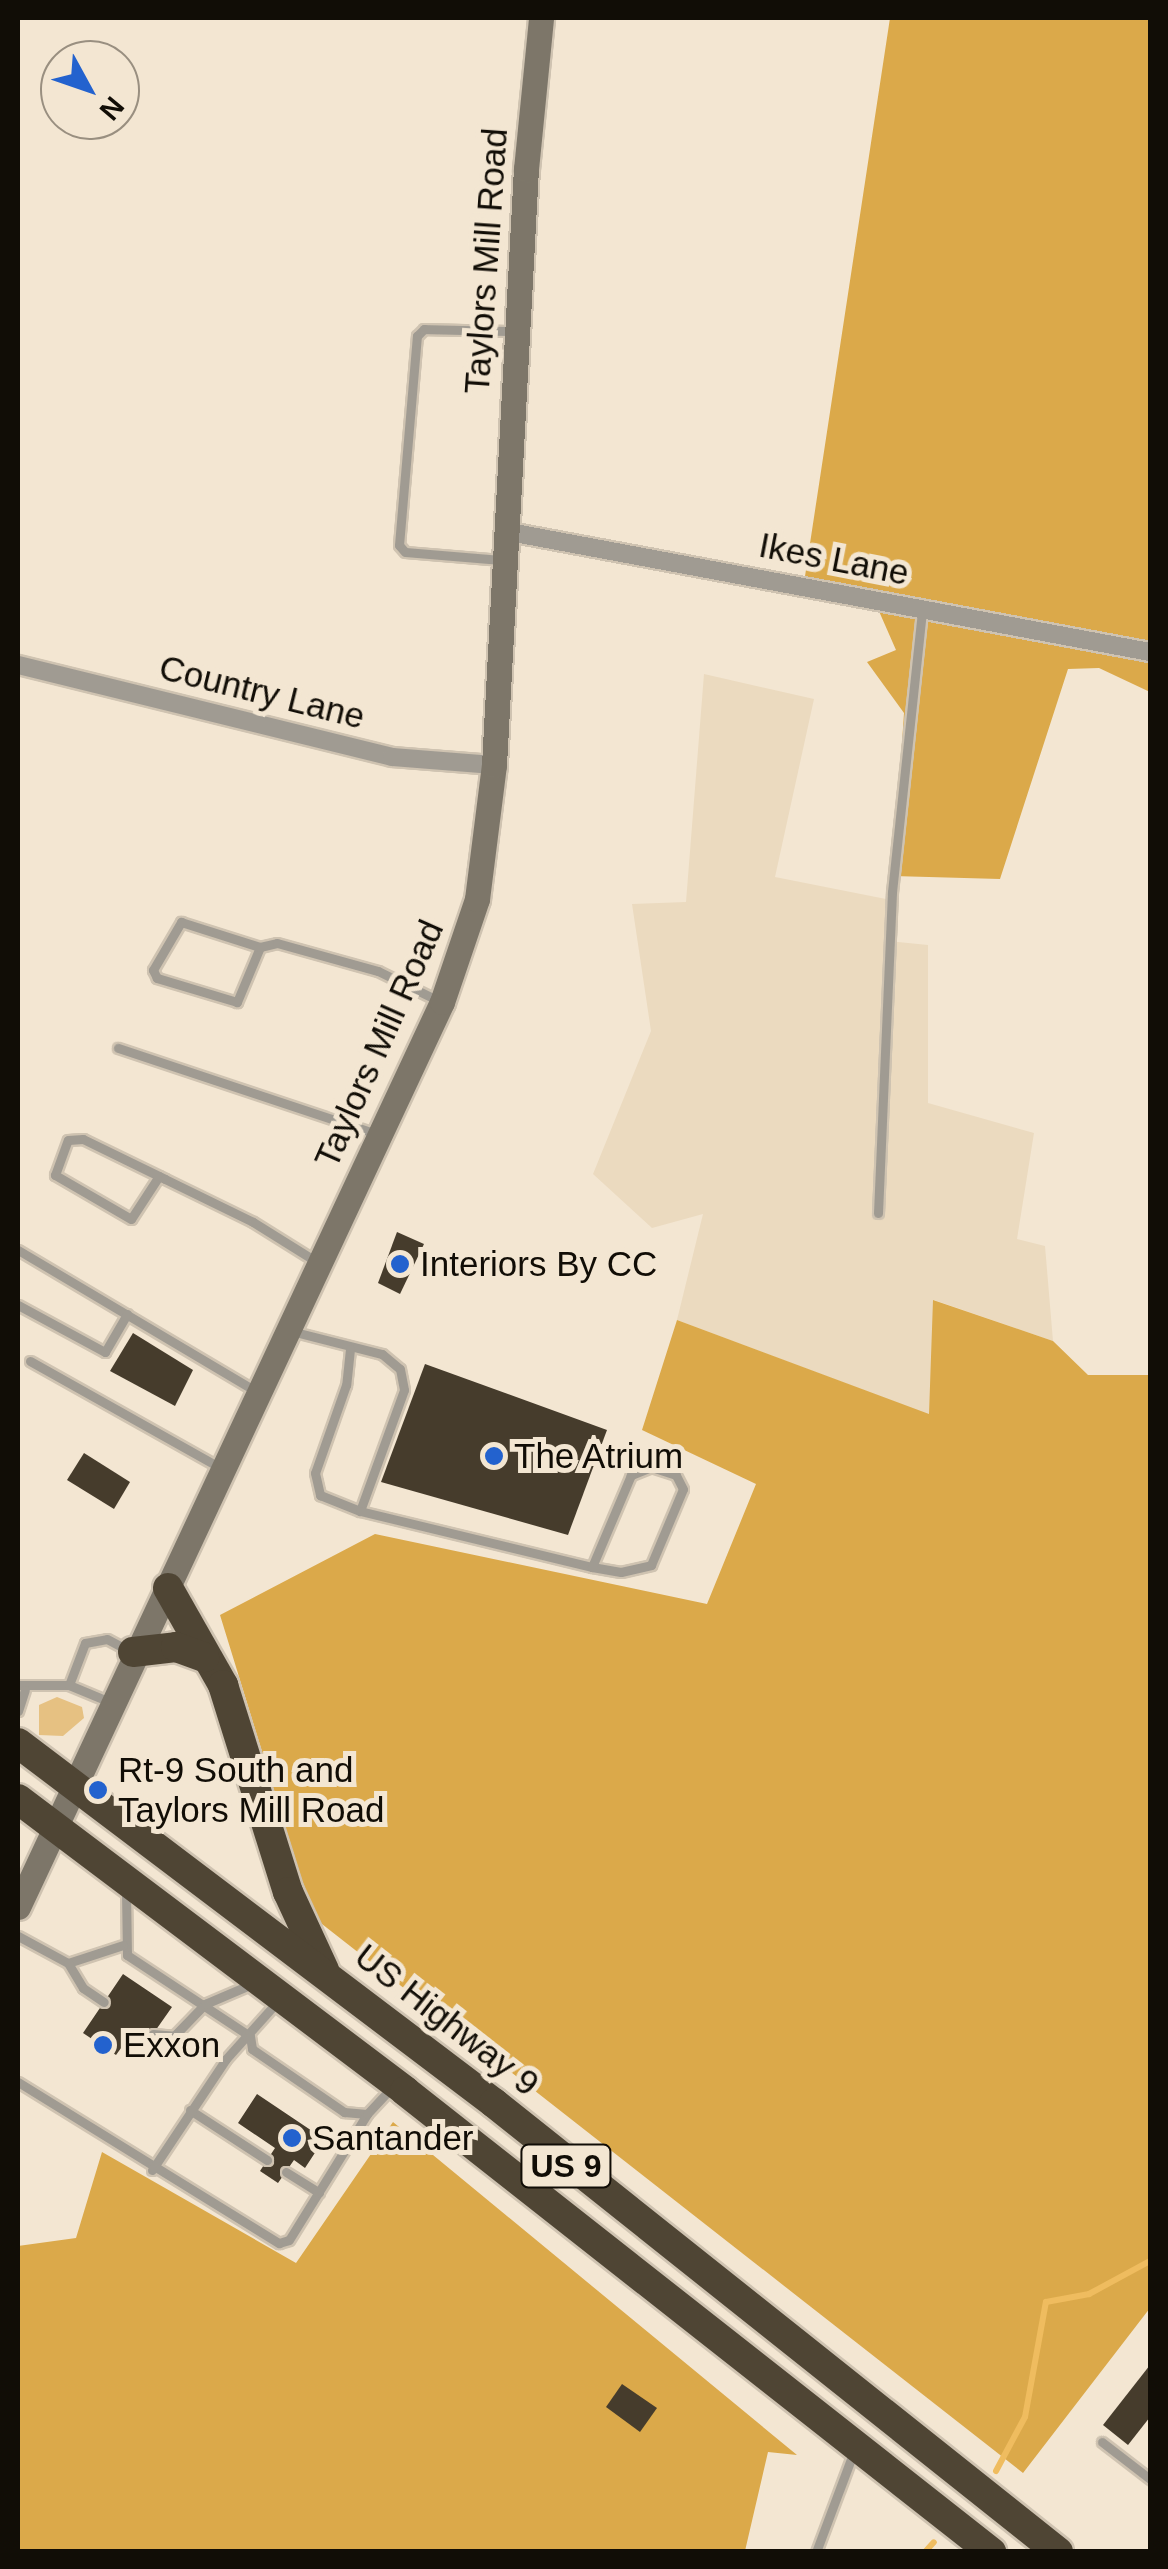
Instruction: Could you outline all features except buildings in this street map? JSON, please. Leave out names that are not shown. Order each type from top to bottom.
[{"type":"highway","points":[[168,1588],[223,1685],[288,1892],[326,1972]]},
{"type":"highway","points":[[133,1652],[176,1647],[204,1657]]},
{"type":"highway","name":"US Highway 9","points":[[18,1743],[326,1972],[1058,2552]]},
{"type":"highway","name":"US 9","points":[[18,1799],[52,1829],[395,2084],[991,2552]]},
{"type":"street","name":"Taylors Mill Road","points":[[18,1908],[133,1652],[168,1588],[442,1002],[478,899],[494,765],[516,330],[540,18]]},
{"type":"street","name":"Ikes Lane","points":[[504,531],[1150,652]]},
{"type":"street","name":"Country Lane","points":[[18,665],[392,758],[494,765]]},
{"type":"lane","points":[[502,560],[405,552],[399,545],[417,336],[424,329],[516,330]]},
{"type":"lane","points":[[878,1213],[892,892],[922,609]]},
{"type":"lane","points":[[260,948],[237,1002],[156,978],[153,970],[181,922],[260,948],[277,943],[378,971],[442,1002]]},
{"type":"lane","points":[[118,1048],[380,1135]]},
{"type":"lane","points":[[159,1176],[130,1220],[55,1175],[68,1140],[84,1139],[159,1176],[319,1264]]},
{"type":"lane","points":[[18,1250],[260,1393]]},
{"type":"lane","points":[[18,1304],[105,1352],[127,1314]]},
{"type":"lane","points":[[289,1330],[350,1349],[382,1354],[400,1369],[404,1390],[360,1511]]},
{"type":"lane","points":[[350,1349],[346,1385],[316,1473],[320,1495],[360,1511],[592,1567],[620,1572],[651,1565],[683,1489],[676,1475],[651,1466],[631,1474],[592,1567]]},
{"type":"lane","points":[[30,1361],[223,1470]]},
{"type":"lane","points":[[69,1685],[84,1643],[107,1640],[133,1652]]},
{"type":"lane","points":[[18,1711],[21,1688],[69,1685],[110,1702]]},
{"type":"lane","points":[[122,1946],[126,1883]]},
{"type":"lane","points":[[18,1936],[68,1963],[83,1988],[104,2002]]},
{"type":"lane","points":[[68,1963],[122,1946]]},
{"type":"lane","points":[[122,1946],[180,1993],[205,2004],[250,2036],[252,2049],[344,2112],[367,2114]]},
{"type":"lane","points":[[153,2034],[174,2036],[205,2004],[270,1989]]},
{"type":"lane","points":[[152,2170],[190,2110],[250,2036],[270,1989]]},
{"type":"lane","points":[[18,2082],[152,2170],[279,2242],[289,2240],[367,2114],[395,2084]]},
{"type":"lane","points":[[190,2110],[267,2160]]},
{"type":"lane","points":[[286,2172],[318,2193]]},
{"type":"lane","points":[[1102,2442],[1150,2478]]},
{"type":"lane","points":[[816,2552],[856,2446]]},
{"type":"shaded area","points":[[890,18],[1150,18],[1150,692],[1099,668],[1068,669],[1000,879],[893,876],[904,713],[867,662],[896,650],[878,609],[802,596]]},
{"type":"shaded area","points":[[704,674],[814,699],[775,877],[891,900],[888,941],[928,945],[928,1103],[1034,1133],[1017,1239],[1045,1246],[1053,1341],[934,1300],[930,1415],[677,1320],[703,1214],[652,1228],[593,1174],[651,1031],[632,904],[686,902]]},
{"type":"shaded area","points":[[933,1300],[1053,1341],[1088,1375],[1150,1375],[1150,2308],[1023,2473],[313,1917],[220,1615],[375,1534],[707,1604],[756,1484],[642,1430],[677,1320],[929,1414]]},
{"type":"shaded area","points":[[57,1697],[82,1707],[84,1718],[63,1736],[39,1735],[39,1705]]},
{"type":"shaded area","points":[[393,2122],[797,2455],[768,2452],[745,2551],[18,2551],[18,2246],[76,2238],[102,2152],[296,2263]]},
{"type":"waterway","points":[[996,2471],[1025,2417],[1046,2302],[1089,2294],[1150,2261]]},
{"type":"waterway","points":[[925,2552],[934,2542]]},
{"type":"place","name":"Interiors By CC","points":[[400,1264]]},
{"type":"place","name":"The Atrium","points":[[494,1456]]},
{"type":"place","name":"Rt-9 South and Taylors Mill Road","points":[[98,1790]]},
{"type":"place","name":"Exxon","points":[[103,2045]]},
{"type":"place","name":"Santander","points":[[292,2138]]}]
